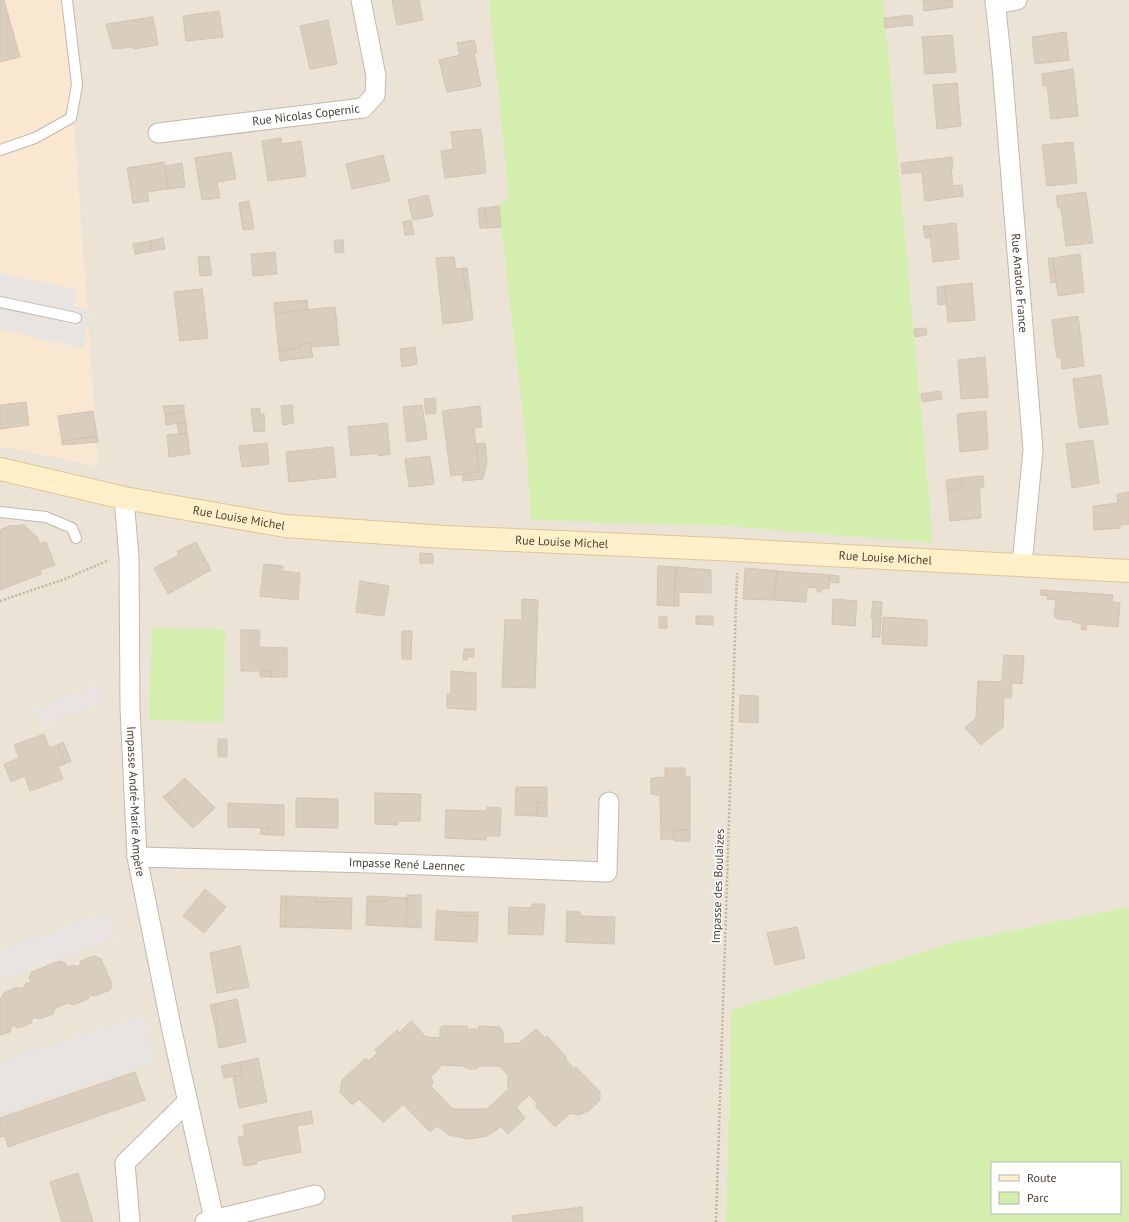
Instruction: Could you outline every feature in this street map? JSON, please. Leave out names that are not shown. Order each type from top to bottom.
[{"type":"street","name":"Rue Nicolas Copernic","points":[[158,133],[363,108],[375,95],[376,76],[361,0]]},
{"type":"street","points":[[995,2],[1017,0]]},
{"type":"street","name":"Rue Anatole France","points":[[995,2],[1002,66],[1033,450],[1022,565]]},
{"type":"street","name":"Rue Louise Michel","points":[[0,469],[124,498],[285,526],[445,537],[738,550],[1129,571]]},
{"type":"street","name":"Impasse André-Marie Ampère","points":[[124,498],[129,558],[130,708],[137,857],[172,1031],[188,1101],[210,1221],[315,1195]]},
{"type":"street","name":"Impasse René Laennec","points":[[137,857],[371,863],[606,872],[609,802]]},
{"type":"street","points":[[130,1222],[125,1163],[188,1101]]},
{"type":"lane","points":[[0,150],[35,138],[71,118],[77,85],[67,0]]},
{"type":"lane","points":[[0,302],[76,318]]},
{"type":"lane","points":[[0,512],[46,517],[72,528],[76,538]]},
{"type":"path","name":"Impasse des Boulaizes","points":[[716,1222],[738,550]]},
{"type":"path","points":[[0,601],[65,579],[111,559],[129,558]]},
{"type":"shaded area","points":[[0,0],[65,0],[98,466],[0,446]]},
{"type":"shaded area","points":[[65,0],[1129,0],[1129,908],[956,942],[731,1010],[726,1222],[0,1222],[0,446],[98,466]]},
{"type":"shaded area","points":[[0,273],[77,290],[74,306],[91,310],[83,348],[0,329]]},
{"type":"shaded area","points":[[97,685],[104,700],[43,725],[36,710]]},
{"type":"shaded area","points":[[108,912],[117,938],[0,980],[0,951]]},
{"type":"shaded area","points":[[143,1016],[154,1063],[0,1113],[0,1062]]},
{"type":"green space","points":[[489,0],[883,0],[933,543],[729,526],[531,520],[526,442],[499,206],[509,197]]},
{"type":"green space","points":[[152,628],[225,630],[223,722],[149,720]]},
{"type":"green space","points":[[1129,908],[1129,1222],[726,1222],[731,1010],[956,942]]},
{"type":"building","points":[[0,0],[4,0],[20,57],[0,62]]},
{"type":"building","points":[[392,0],[419,0],[423,20],[397,25]]},
{"type":"building","points":[[923,0],[952,0],[953,7],[924,11]]},
{"type":"building","points":[[219,11],[223,37],[186,41],[183,16]]},
{"type":"building","points":[[912,15],[913,25],[885,28],[884,18]]},
{"type":"building","points":[[153,17],[158,45],[134,49],[133,47],[113,49],[106,24]]},
{"type":"building","points":[[328,20],[337,64],[310,69],[300,26]]},
{"type":"building","points":[[1066,32],[1069,60],[1035,64],[1032,37]]},
{"type":"building","points":[[952,35],[956,72],[925,74],[922,37]]},
{"type":"building","points":[[474,40],[477,52],[474,53],[481,86],[447,92],[439,60],[460,55],[457,43]]},
{"type":"building","points":[[1073,69],[1078,116],[1051,119],[1047,86],[1043,86],[1042,74]]},
{"type":"building","points":[[957,83],[961,126],[937,129],[933,85]]},
{"type":"building","points":[[481,129],[486,173],[445,178],[441,151],[453,149],[451,132]]},
{"type":"building","points":[[281,138],[282,144],[301,141],[306,176],[268,181],[262,141]]},
{"type":"building","points":[[1073,142],[1077,183],[1047,186],[1042,145]]},
{"type":"building","points":[[231,152],[236,179],[217,182],[220,198],[202,200],[195,158]]},
{"type":"building","points":[[383,155],[390,181],[352,189],[346,164]]},
{"type":"building","points":[[952,157],[953,168],[951,169],[953,186],[962,185],[963,196],[925,201],[922,172],[902,174],[901,163]]},
{"type":"building","points":[[164,162],[168,189],[147,192],[149,201],[133,203],[127,168]]},
{"type":"building","points":[[182,163],[185,187],[168,189],[165,166]]},
{"type":"building","points":[[1086,192],[1093,243],[1066,246],[1061,208],[1058,208],[1056,196]]},
{"type":"building","points":[[428,195],[433,216],[413,220],[408,200]]},
{"type":"building","points":[[249,201],[254,229],[243,230],[239,203]]},
{"type":"building","points":[[499,206],[501,227],[487,228],[485,208]]},
{"type":"building","points":[[478,208],[485,208],[487,228],[480,228]]},
{"type":"building","points":[[411,220],[414,234],[405,235],[403,222]]},
{"type":"building","points":[[956,223],[959,259],[933,262],[929,226]]},
{"type":"building","points":[[923,226],[929,226],[930,238],[925,238]]},
{"type":"building","points":[[163,238],[165,249],[152,251],[150,241]]},
{"type":"building","points":[[334,240],[343,240],[344,252],[335,253]]},
{"type":"building","points":[[150,241],[152,251],[135,254],[133,244]]},
{"type":"building","points":[[275,252],[277,274],[253,276],[251,254]]},
{"type":"building","points":[[1080,254],[1084,292],[1058,296],[1053,258]]},
{"type":"building","points":[[209,256],[212,275],[200,276],[198,257]]},
{"type":"building","points":[[454,257],[456,269],[463,268],[466,294],[470,293],[473,320],[443,324],[436,258]]},
{"type":"building","points":[[1048,258],[1053,258],[1056,282],[1051,283]]},
{"type":"building","points":[[463,268],[467,268],[470,293],[466,294]]},
{"type":"building","points":[[972,283],[975,320],[948,322],[945,286]]},
{"type":"building","points":[[945,286],[946,304],[938,305],[937,287]]},
{"type":"building","points":[[202,289],[208,338],[180,341],[174,292]]},
{"type":"building","points":[[307,300],[308,310],[275,313],[274,303]]},
{"type":"building","points":[[335,307],[339,345],[311,347],[310,343],[300,344],[300,348],[279,351],[275,313]]},
{"type":"building","points":[[1078,316],[1084,366],[1062,369],[1061,357],[1057,358],[1052,320]]},
{"type":"building","points":[[926,328],[927,335],[915,337],[914,329]]},
{"type":"building","points":[[310,343],[313,357],[280,361],[279,351],[300,348],[300,344]]},
{"type":"building","points":[[415,347],[417,364],[402,367],[400,349]]},
{"type":"building","points":[[985,357],[988,397],[961,399],[958,360]]},
{"type":"building","points":[[1101,375],[1108,424],[1079,428],[1073,379]]},
{"type":"building","points":[[940,391],[942,399],[922,402],[921,394]]},
{"type":"building","points":[[435,398],[436,413],[426,414],[424,399]]},
{"type":"building","points":[[26,402],[29,425],[0,429],[0,405]]},
{"type":"building","points":[[184,405],[184,412],[165,414],[163,406]]},
{"type":"building","points":[[292,405],[294,423],[283,425],[281,406]]},
{"type":"building","points":[[422,405],[427,439],[407,442],[403,407]]},
{"type":"building","points":[[480,406],[482,427],[474,428],[479,472],[451,476],[442,411]]},
{"type":"building","points":[[260,408],[260,415],[264,414],[265,431],[254,432],[251,409]]},
{"type":"building","points":[[93,411],[97,436],[62,441],[58,416]]},
{"type":"building","points":[[986,411],[988,449],[960,452],[957,414]]},
{"type":"building","points":[[184,412],[186,422],[166,425],[165,414]]},
{"type":"building","points":[[186,422],[187,433],[179,434],[177,423]]},
{"type":"building","points":[[387,423],[390,454],[378,456],[378,453],[351,456],[348,427]]},
{"type":"building","points":[[187,433],[190,454],[169,457],[167,435]]},
{"type":"building","points":[[97,436],[98,442],[62,445],[62,441]]},
{"type":"building","points":[[1093,440],[1099,483],[1072,488],[1066,444]]},
{"type":"building","points":[[267,443],[269,464],[242,467],[239,446]]},
{"type":"building","points":[[485,443],[487,463],[483,479],[463,481],[462,474],[479,472],[476,444]]},
{"type":"building","points":[[333,447],[336,477],[289,482],[286,452]]},
{"type":"building","points":[[430,456],[434,484],[409,487],[405,459]]},
{"type":"building","points":[[983,476],[984,487],[979,487],[981,518],[950,521],[947,490],[962,489],[961,478]]},
{"type":"building","points":[[961,478],[962,489],[947,490],[946,480]]},
{"type":"building","points":[[1129,492],[1129,524],[1120,525],[1120,528],[1094,530],[1093,506],[1118,503],[1117,494]]},
{"type":"building","points":[[24,525],[37,537],[40,544],[46,542],[55,565],[40,570],[41,574],[0,590],[0,530],[9,526]]},
{"type":"building","points":[[196,542],[211,570],[168,594],[154,568],[179,555],[177,551]]},
{"type":"building","points":[[420,553],[433,554],[433,563],[420,563]]},
{"type":"building","points":[[264,564],[283,566],[282,571],[300,573],[298,600],[260,596]]},
{"type":"building","points":[[658,566],[676,567],[674,606],[657,605]]},
{"type":"building","points":[[676,567],[711,570],[711,593],[679,592],[679,606],[674,606]]},
{"type":"building","points":[[745,568],[777,571],[774,600],[743,599]]},
{"type":"building","points":[[777,571],[830,575],[829,589],[822,588],[821,592],[817,592],[817,588],[807,587],[806,602],[774,600]]},
{"type":"building","points":[[830,575],[839,576],[839,583],[830,582]]},
{"type":"building","points":[[360,581],[389,586],[384,616],[356,612]]},
{"type":"building","points":[[1041,590],[1113,595],[1112,602],[1120,603],[1118,627],[1087,624],[1086,630],[1081,629],[1082,624],[1072,622],[1073,620],[1058,619],[1054,616],[1056,600],[1047,599],[1048,596],[1040,595]]},
{"type":"building","points":[[522,599],[538,600],[535,688],[502,687],[505,620],[522,620]]},
{"type":"building","points":[[833,599],[857,601],[855,626],[832,624]]},
{"type":"building","points":[[873,601],[882,602],[880,637],[872,637],[873,618],[871,618]]},
{"type":"building","points":[[696,616],[713,616],[713,625],[696,624]]},
{"type":"building","points":[[659,617],[667,617],[667,628],[659,628]]},
{"type":"building","points":[[883,617],[927,620],[927,646],[882,644]]},
{"type":"building","points":[[241,630],[260,630],[259,647],[287,648],[287,677],[271,677],[271,671],[241,671]]},
{"type":"building","points":[[402,631],[412,631],[411,659],[402,659]]},
{"type":"building","points":[[464,649],[474,649],[474,657],[467,657],[467,660],[463,660]]},
{"type":"building","points":[[1004,655],[1024,656],[1022,684],[1012,683],[1011,698],[1004,697],[1003,727],[981,745],[965,728],[976,718],[978,681],[1002,682]]},
{"type":"building","points":[[260,671],[271,671],[271,677],[260,677]]},
{"type":"building","points":[[451,671],[476,673],[476,710],[447,708],[447,694],[451,694]]},
{"type":"building","points":[[740,695],[758,696],[758,723],[739,722]]},
{"type":"building","points":[[44,734],[49,748],[58,745],[65,764],[58,766],[63,779],[30,791],[25,776],[11,782],[4,764],[19,758],[14,745]]},
{"type":"building","points":[[218,739],[227,739],[227,757],[218,757]]},
{"type":"building","points":[[63,742],[71,761],[65,764],[58,745]]},
{"type":"building","points":[[665,768],[685,768],[685,776],[690,777],[690,830],[673,830],[674,839],[661,839],[660,795],[651,794],[651,778],[665,777]]},
{"type":"building","points":[[185,778],[215,808],[193,828],[175,810],[178,806],[167,794]]},
{"type":"building","points":[[516,787],[547,787],[547,803],[538,802],[537,816],[515,815]]},
{"type":"building","points":[[375,793],[421,794],[420,821],[398,821],[398,825],[375,824]]},
{"type":"building","points":[[167,794],[178,806],[175,810],[163,797]]},
{"type":"building","points":[[296,798],[338,799],[338,828],[296,827]]},
{"type":"building","points":[[538,802],[547,803],[547,817],[537,816]]},
{"type":"building","points":[[228,803],[284,805],[284,835],[269,835],[269,828],[228,827]]},
{"type":"building","points":[[487,807],[501,808],[500,836],[486,836],[486,840],[445,838],[446,810],[487,811]]},
{"type":"building","points":[[261,828],[269,828],[269,835],[260,834]]},
{"type":"building","points":[[673,830],[690,830],[690,841],[674,841]]},
{"type":"building","points":[[205,889],[226,907],[204,933],[183,916]]},
{"type":"building","points":[[407,895],[421,895],[421,928],[406,927]]},
{"type":"building","points":[[281,896],[286,896],[286,927],[280,927]]},
{"type":"building","points":[[286,896],[315,897],[315,902],[341,902],[341,898],[352,898],[351,929],[286,927]]},
{"type":"building","points":[[367,896],[389,897],[388,901],[367,901]]},
{"type":"building","points":[[315,897],[341,898],[341,902],[315,902]]},
{"type":"building","points":[[389,897],[407,898],[406,927],[366,925],[367,901],[388,901]]},
{"type":"building","points":[[532,904],[545,904],[543,935],[508,934],[509,907],[532,908]]},
{"type":"building","points":[[437,910],[457,912],[457,916],[478,916],[477,942],[435,940]]},
{"type":"building","points":[[567,911],[580,912],[580,916],[615,917],[614,944],[566,942]]},
{"type":"building","points":[[457,912],[478,912],[478,916],[457,916]]},
{"type":"building","points":[[797,927],[805,958],[775,965],[767,933]]},
{"type":"building","points":[[240,946],[249,987],[217,993],[210,953]]},
{"type":"building","points":[[94,956],[101,959],[112,985],[110,990],[95,996],[90,995],[88,999],[73,1005],[68,1003],[55,1008],[53,1014],[39,1019],[33,1017],[31,1023],[18,1028],[12,1025],[10,1032],[0,1035],[0,998],[1,999],[4,993],[17,987],[23,989],[25,984],[31,982],[29,978],[32,972],[59,961],[65,963],[67,967],[73,965],[79,967],[81,961]]},
{"type":"building","points":[[237,999],[246,1042],[219,1048],[215,1026],[218,1025],[214,1004]]},
{"type":"building","points":[[214,1004],[218,1025],[215,1026],[210,1005]]},
{"type":"building","points":[[411,1021],[426,1037],[440,1038],[440,1029],[442,1026],[467,1026],[467,1029],[479,1029],[479,1026],[500,1027],[503,1033],[504,1044],[519,1043],[536,1029],[545,1038],[547,1036],[567,1058],[565,1059],[574,1069],[576,1067],[600,1092],[600,1100],[590,1110],[579,1115],[570,1113],[555,1127],[535,1106],[538,1104],[529,1095],[516,1107],[525,1118],[508,1134],[501,1127],[487,1136],[469,1139],[449,1135],[437,1126],[430,1132],[403,1104],[384,1122],[359,1099],[352,1105],[340,1092],[342,1080],[366,1058],[369,1061],[378,1052],[375,1050],[397,1030],[399,1033]],"holes":[[[442,1065],[463,1066],[469,1069],[477,1069],[479,1066],[500,1066],[509,1077],[507,1083],[509,1089],[487,1109],[453,1109],[431,1086],[433,1082],[431,1077]]]},
{"type":"building","points":[[258,1058],[267,1102],[239,1108],[233,1076],[242,1075],[240,1062]]},
{"type":"building","points":[[240,1062],[242,1075],[224,1078],[221,1066]]},
{"type":"building","points":[[135,1072],[145,1100],[8,1147],[5,1136],[0,1137],[0,1118]]},
{"type":"building","points":[[311,1111],[313,1123],[297,1126],[301,1152],[256,1161],[257,1164],[244,1166],[238,1137],[245,1136],[243,1125]]},
{"type":"building","points":[[78,1173],[93,1222],[62,1222],[50,1182]]},
{"type":"building","points":[[582,1207],[583,1222],[513,1222],[512,1216]]}]
